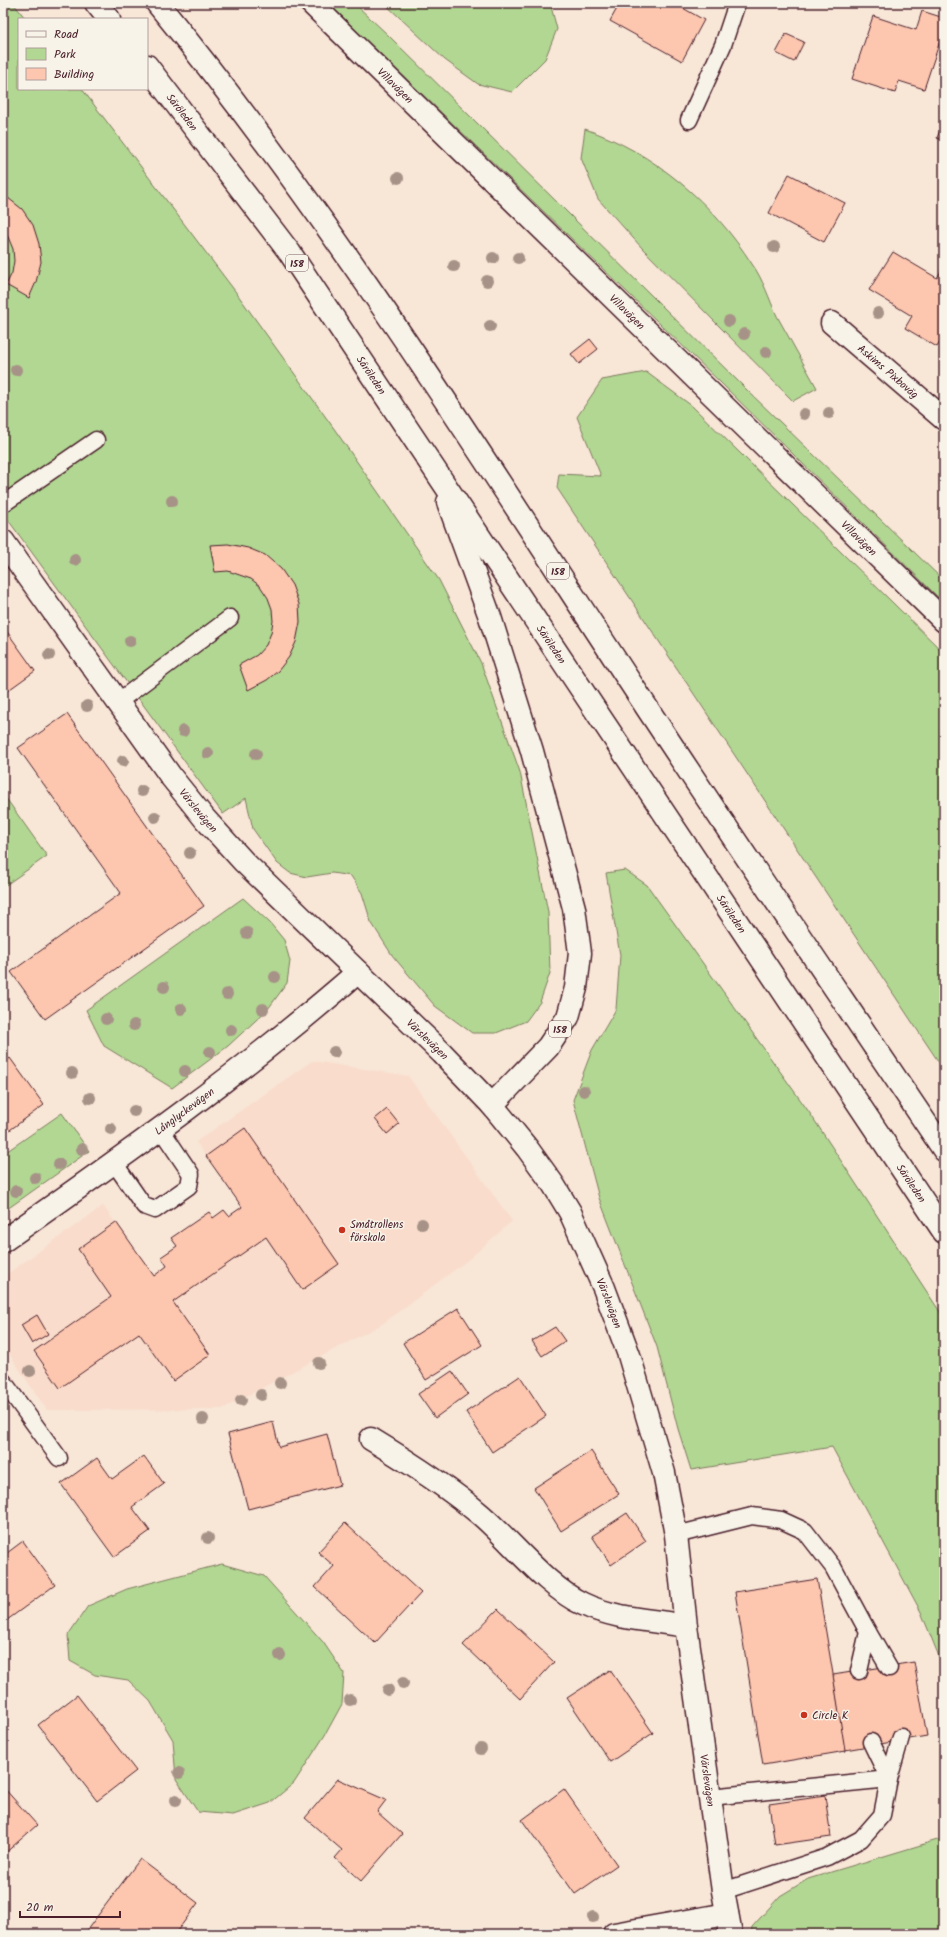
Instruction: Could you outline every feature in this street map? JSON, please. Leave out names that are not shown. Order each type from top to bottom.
[{"type":"street","points":[[96,3],[108,18]]},
{"type":"street","name":"158","points":[[157,3],[194,48],[346,253],[493,470],[659,727],[944,1150]]},
{"type":"street","name":"Villavägen","points":[[310,3],[944,621]]},
{"type":"street","name":"Säröleden","points":[[148,67],[290,253],[436,469],[944,1232]]},
{"type":"street","name":"Askims Pixboväg","points":[[832,323],[944,419]]},
{"type":"street","name":"158","points":[[436,469],[490,617],[532,751],[574,908],[580,953],[576,988],[568,1017],[548,1047],[492,1105]]},
{"type":"street","name":"Värslevägen","points":[[3,541],[82,653],[119,701],[172,778],[205,819],[244,862],[442,1053],[492,1105],[531,1154],[570,1212],[604,1288],[631,1362],[664,1473],[676,1535],[686,1626],[723,1891],[729,1924]]},
{"type":"street","name":"Långlyckevägen","points":[[3,1241],[115,1164],[312,1012],[358,972]]},
{"type":"street","points":[[371,1439],[410,1463],[481,1515],[559,1589],[582,1604],[608,1613],[686,1626]]},
{"type":"street","points":[[614,1934],[729,1924]]},
{"type":"lane","points":[[690,120],[723,45],[737,3]]},
{"type":"lane","points":[[3,504],[96,440]]},
{"type":"lane","points":[[119,701],[230,618]]},
{"type":"lane","points":[[115,1164],[144,1206],[155,1210],[189,1186],[191,1174],[160,1128]]},
{"type":"lane","points":[[3,1380],[59,1458]]},
{"type":"lane","points":[[676,1535],[752,1516],[781,1520],[805,1531],[833,1567],[889,1668]]},
{"type":"lane","points":[[859,1671],[868,1632]]},
{"type":"lane","points":[[723,1891],[827,1857],[861,1839],[882,1815],[889,1779],[901,1738]]},
{"type":"lane","points":[[871,1742],[889,1779]]},
{"type":"lane","points":[[710,1797],[889,1779]]},
{"type":"shaded area","name":"Småtrollens förskola","points":[[312,1061],[408,1076],[512,1221],[469,1259],[382,1324],[222,1409],[47,1410],[3,1345],[3,1277],[103,1206],[154,1275],[167,1266],[161,1257],[177,1246],[171,1238],[209,1212],[213,1218],[224,1210],[229,1216],[242,1207],[196,1142]]},
{"type":"green space","points":[[3,3],[13,3],[25,18],[18,18],[18,90],[83,90],[235,291],[335,430],[439,580],[481,663],[520,772],[548,912],[550,973],[540,1002],[526,1021],[496,1033],[472,1033],[435,1006],[392,955],[371,922],[362,893],[351,876],[332,873],[307,877],[290,873],[277,863],[253,829],[246,798],[223,814],[3,513]]},
{"type":"green space","points":[[328,3],[354,3],[388,35],[747,390],[944,581],[944,603],[720,382]]},
{"type":"green space","points":[[384,3],[550,3],[557,29],[545,59],[512,92],[478,84],[445,60]]},
{"type":"green space","points":[[585,129],[635,151],[658,166],[680,182],[719,220],[756,270],[777,316],[817,388],[793,401],[642,248],[598,199],[581,158]]},
{"type":"green space","points":[[646,372],[692,406],[944,653],[944,1070],[557,488],[559,474],[601,476],[577,417],[602,380]]},
{"type":"green space","points":[[3,794],[47,856],[3,887]]},
{"type":"green space","points":[[625,870],[647,885],[809,1112],[944,1318],[944,1669],[921,1612],[832,1447],[691,1470],[678,1429],[657,1347],[599,1198],[573,1100],[592,1050],[616,1009],[620,955],[606,873]]},
{"type":"green space","points":[[243,898],[270,923],[284,940],[290,961],[287,983],[268,1009],[228,1046],[172,1088],[104,1046],[86,1010]]},
{"type":"green space","points":[[62,1113],[89,1151],[3,1212],[3,1154]]},
{"type":"green space","points":[[222,1564],[264,1576],[323,1642],[344,1673],[342,1704],[325,1735],[294,1783],[270,1803],[233,1815],[198,1812],[176,1779],[173,1740],[150,1701],[128,1680],[95,1675],[70,1661],[68,1635],[88,1606],[127,1589]]},
{"type":"green space","points":[[944,1838],[944,1934],[751,1934],[752,1927],[780,1896],[808,1879]]},
{"type":"building","points":[[620,3],[674,3],[704,20],[682,61],[610,21]]},
{"type":"building","points":[[922,11],[944,18],[944,29],[924,89],[899,81],[895,93],[852,79],[873,16],[916,30]]},
{"type":"building","points":[[786,34],[804,42],[794,62],[776,53]]},
{"type":"building","points":[[944,120],[944,141],[937,138]]},
{"type":"building","points":[[789,174],[845,203],[824,242],[769,213]]},
{"type":"building","points":[[3,194],[22,209],[33,225],[39,244],[41,262],[36,282],[29,298],[6,285],[12,273],[14,261],[13,249],[3,229]]},
{"type":"building","points":[[893,252],[937,278],[944,266],[944,336],[937,347],[905,328],[912,316],[869,290]]},
{"type":"building","points":[[590,339],[598,349],[579,364],[571,354]]},
{"type":"building","points":[[228,544],[248,548],[265,555],[281,569],[292,585],[299,604],[300,622],[296,642],[289,657],[278,671],[267,680],[248,690],[239,665],[257,655],[266,645],[271,633],[273,621],[272,609],[268,598],[260,586],[251,579],[228,571],[215,572],[210,545]]},
{"type":"building","points":[[3,626],[35,671],[3,694]]},
{"type":"building","points":[[67,714],[204,906],[45,1019],[11,972],[121,893],[18,748]]},
{"type":"building","points":[[10,1058],[44,1105],[3,1135],[3,1063]]},
{"type":"building","points":[[387,1109],[399,1124],[387,1134],[375,1119]]},
{"type":"building","points":[[245,1128],[339,1264],[302,1290],[266,1237],[173,1302],[210,1355],[173,1381],[139,1333],[60,1388],[34,1351],[111,1297],[78,1249],[116,1222],[154,1276],[167,1266],[161,1257],[177,1246],[171,1238],[209,1212],[213,1218],[224,1210],[229,1216],[242,1207],[206,1156]]},
{"type":"building","points":[[458,1308],[482,1345],[426,1380],[403,1343]]},
{"type":"building","points":[[37,1315],[48,1334],[32,1344],[21,1325]]},
{"type":"building","points":[[555,1327],[565,1341],[542,1356],[532,1341]]},
{"type":"building","points":[[452,1371],[468,1394],[435,1418],[418,1394]]},
{"type":"building","points":[[520,1376],[546,1416],[492,1452],[466,1412]]},
{"type":"building","points":[[273,1422],[279,1447],[327,1434],[340,1485],[248,1509],[228,1434]]},
{"type":"building","points":[[591,1451],[619,1494],[561,1531],[534,1488]]},
{"type":"building","points":[[144,1456],[164,1484],[132,1507],[150,1531],[114,1557],[61,1484],[97,1458],[112,1479]]},
{"type":"building","points":[[627,1513],[646,1541],[611,1565],[592,1536]]},
{"type":"building","points":[[345,1523],[421,1593],[375,1643],[315,1587],[334,1566],[318,1552]]},
{"type":"building","points":[[23,1541],[55,1585],[3,1623],[3,1556]]},
{"type":"building","points":[[817,1579],[846,1751],[763,1765],[735,1592]]},
{"type":"building","points":[[498,1609],[554,1662],[520,1699],[463,1645]]},
{"type":"building","points":[[914,1662],[927,1736],[845,1750],[833,1675]]},
{"type":"building","points":[[610,1670],[653,1733],[610,1762],[567,1698]]},
{"type":"building","points":[[77,1695],[136,1771],[97,1801],[38,1725]]},
{"type":"building","points":[[338,1779],[386,1800],[377,1812],[402,1834],[361,1881],[335,1858],[342,1850],[305,1818]]},
{"type":"building","points":[[3,1787],[37,1825],[3,1855]]},
{"type":"building","points":[[564,1789],[617,1865],[575,1894],[522,1820]]},
{"type":"building","points":[[825,1796],[831,1837],[775,1845],[769,1804]]},
{"type":"building","points":[[140,1859],[198,1903],[175,1934],[84,1934]]},
{"type":"place","name":"Småtrollens förskola","points":[[342,1230]]},
{"type":"place","name":"Circle K","points":[[804,1715]]}]
